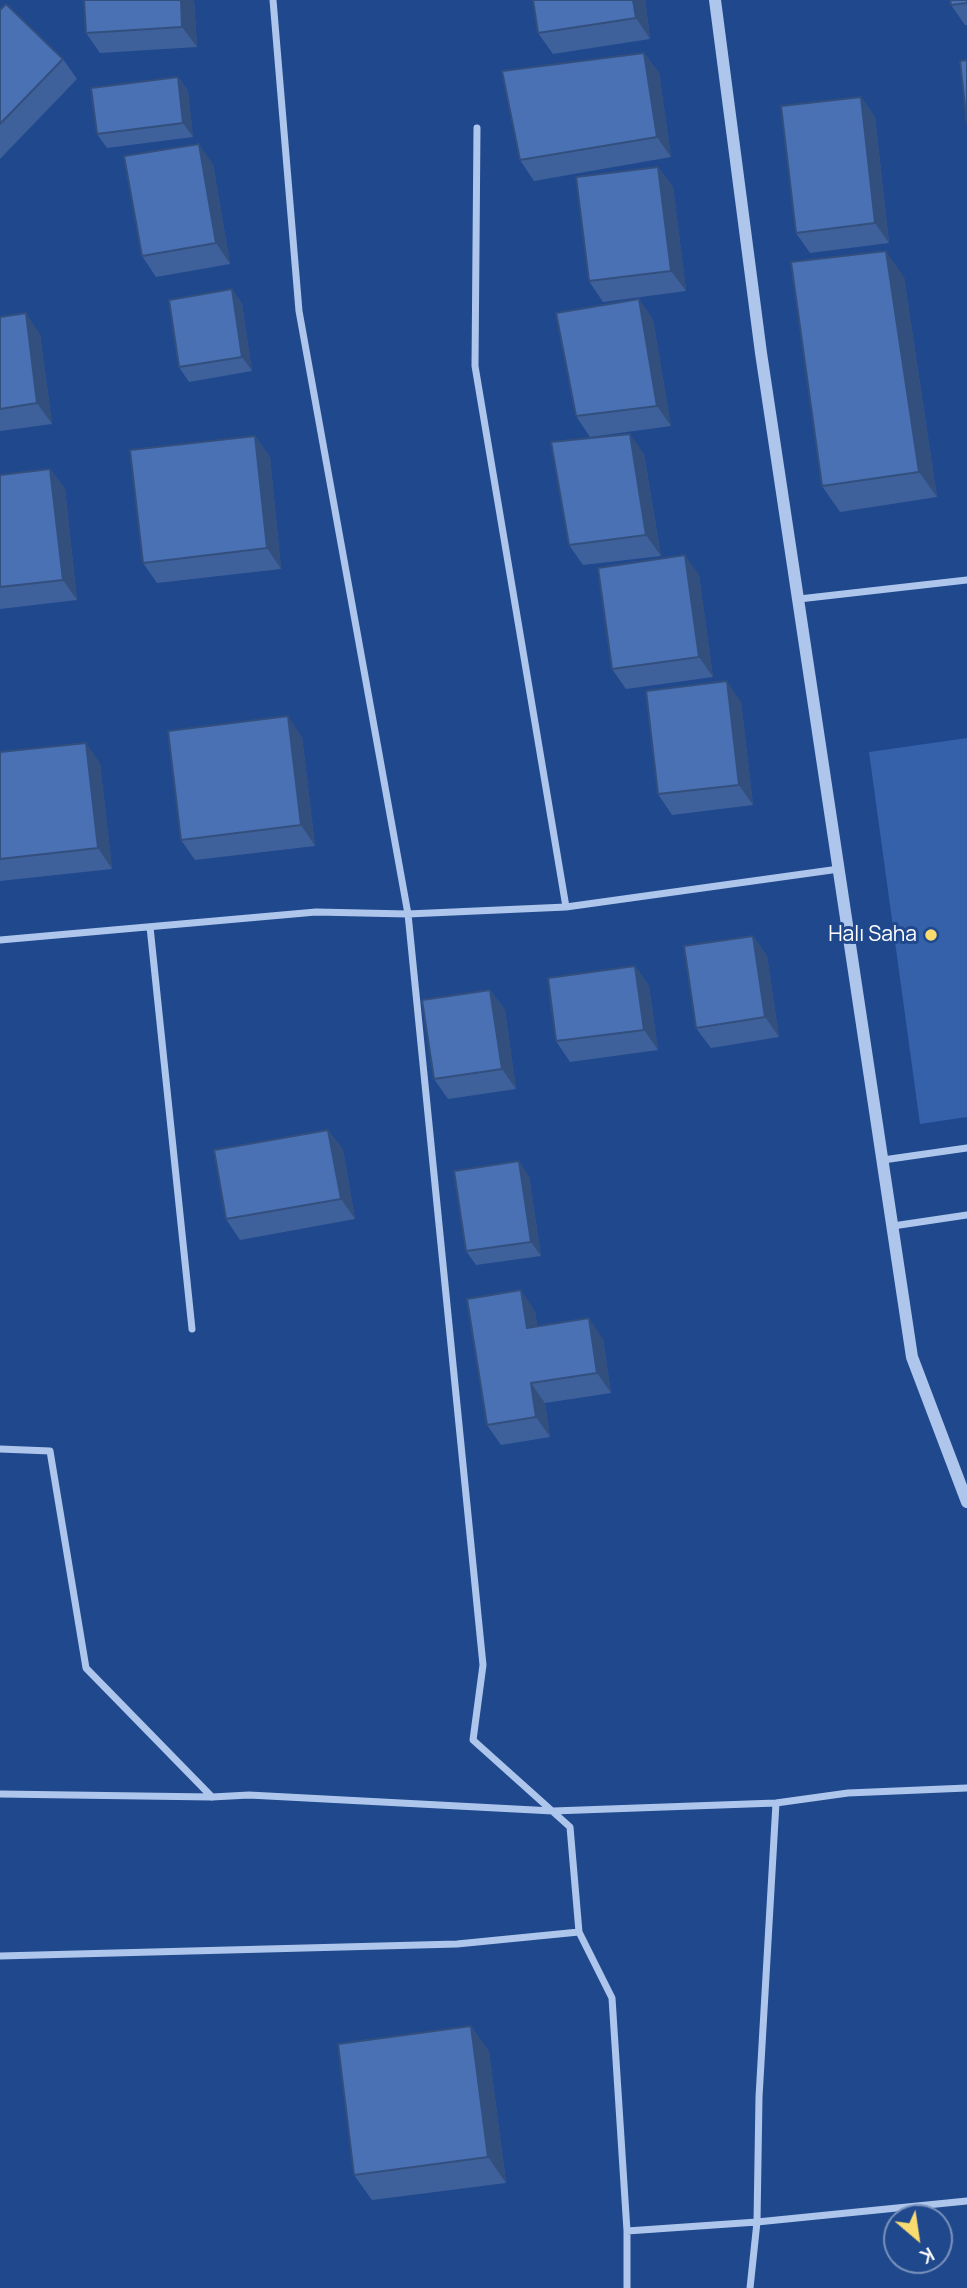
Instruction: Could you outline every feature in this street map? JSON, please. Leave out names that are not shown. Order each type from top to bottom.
[{"type":"street","points":[[273,0],[299,311],[408,914],[483,1665],[472,1740],[570,1827],[579,1932],[612,1998],[627,2231],[627,2288]]},
{"type":"street","points":[[715,0],[760,339],[912,1357],[967,1502]]},
{"type":"street","points":[[477,128],[475,366],[566,907]]},
{"type":"street","points":[[799,599],[967,580]]},
{"type":"street","points":[[0,940],[316,912],[408,914],[566,907],[839,869]]},
{"type":"street","points":[[150,927],[192,1329]]},
{"type":"street","points":[[883,1160],[967,1147]]},
{"type":"street","points":[[892,1226],[967,1215]]},
{"type":"street","points":[[0,1449],[50,1451],[86,1668],[212,1797]]},
{"type":"street","points":[[0,1794],[212,1797],[248,1795],[553,1811],[776,1803],[848,1793],[967,1788]]},
{"type":"street","points":[[750,2288],[757,2222],[759,2097],[776,1803]]},
{"type":"street","points":[[0,1956],[457,1944],[579,1932]]},
{"type":"street","points":[[627,2231],[967,2202]]},
{"type":"shaded area","name":"Halı Saha","points":[[967,738],[967,1117],[920,1124],[869,752]]},
{"type":"building","points":[[84,0],[181,0],[182,27],[86,33]]},
{"type":"building","points":[[533,0],[633,0],[636,18],[538,33]]},
{"type":"building","points":[[950,0],[967,0],[967,3],[951,5]]},
{"type":"building","points":[[6,4],[63,59],[0,124],[0,10]]},
{"type":"building","points":[[644,53],[657,137],[520,160],[502,71]]},
{"type":"building","points":[[967,60],[967,124],[960,61]]},
{"type":"building","points":[[178,77],[183,123],[97,134],[91,88]]},
{"type":"building","points":[[861,97],[875,223],[796,233],[781,106]]},
{"type":"building","points":[[199,144],[216,243],[142,256],[124,156]]},
{"type":"building","points":[[658,167],[671,271],[589,281],[576,177]]},
{"type":"building","points":[[886,251],[919,472],[822,486],[791,262]]},
{"type":"building","points":[[232,289],[242,357],[179,367],[169,300]]},
{"type":"building","points":[[639,299],[657,406],[576,416],[556,313]]},
{"type":"building","points":[[26,313],[37,403],[0,409],[0,317]]},
{"type":"building","points":[[630,434],[646,535],[569,545],[551,442]]},
{"type":"building","points":[[255,436],[267,548],[143,563],[130,450]]},
{"type":"building","points":[[50,469],[63,580],[0,587],[0,475]]},
{"type":"building","points":[[685,555],[699,657],[612,669],[598,568]]},
{"type":"building","points":[[727,681],[739,785],[658,794],[646,691]]},
{"type":"building","points":[[288,716],[301,825],[181,840],[168,731]]},
{"type":"building","points":[[86,743],[98,848],[0,859],[0,752]]},
{"type":"building","points":[[753,936],[765,1017],[696,1028],[684,946]]},
{"type":"building","points":[[635,966],[644,1030],[556,1041],[548,978]]},
{"type":"building","points":[[490,990],[502,1069],[434,1079],[422,1000]]},
{"type":"building","points":[[328,1130],[341,1199],[226,1219],[214,1150]]},
{"type":"building","points":[[519,1161],[531,1242],[466,1251],[454,1171]]},
{"type":"building","points":[[521,1290],[527,1328],[589,1318],[597,1373],[531,1383],[536,1417],[487,1425],[467,1299]]},
{"type":"building","points":[[471,2026],[488,2157],[354,2175],[338,2044]]},
{"type":"place","name":"Halı Saha","points":[[931,935]]}]
